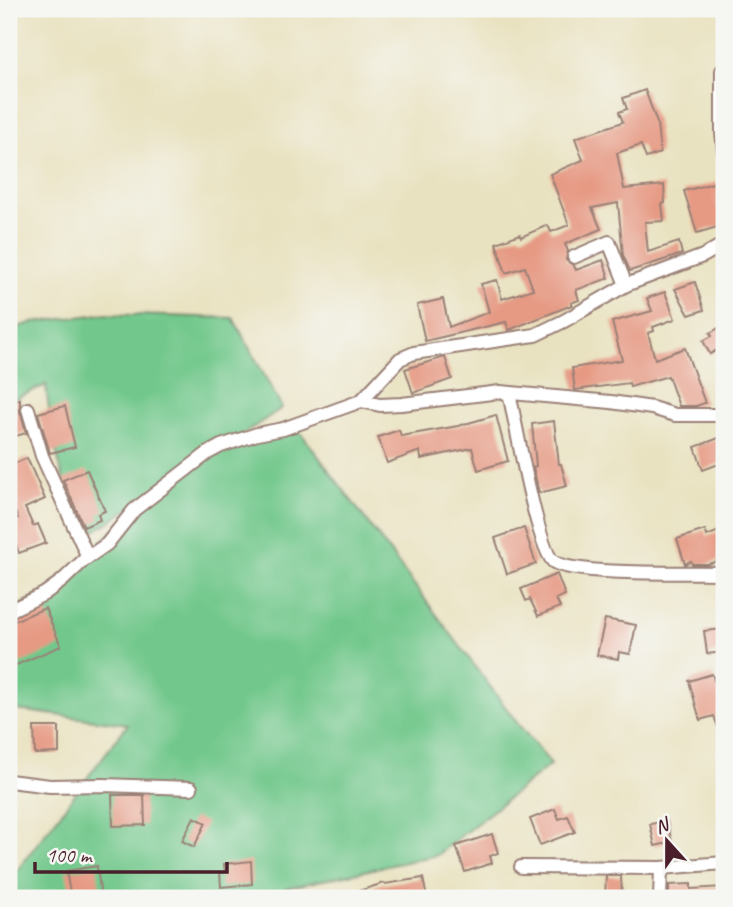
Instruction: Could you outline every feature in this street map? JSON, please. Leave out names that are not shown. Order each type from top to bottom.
[{"type":"street","points":[[722,71],[724,152]]},
{"type":"street","points":[[574,257],[608,242],[626,285]]},
{"type":"street","points":[[9,611],[44,594],[107,544],[134,510],[199,457],[220,446],[284,429],[361,401],[400,359],[414,353],[535,335],[626,285],[703,256],[724,244]]},
{"type":"street","points":[[361,401],[380,405],[402,404],[482,393],[509,393],[611,402],[652,408],[675,415],[723,416]]},
{"type":"street","points":[[509,393],[537,522],[547,552],[553,561],[577,569],[724,573]]},
{"type":"street","points":[[28,409],[42,456],[88,557]]},
{"type":"street","points":[[9,781],[50,786],[191,788]]},
{"type":"street","points":[[522,867],[661,868],[724,863]]},
{"type":"street","points":[[660,898],[661,868]]},
{"type":"green space","points":[[101,314],[233,318],[282,408],[228,444],[295,425],[518,724],[551,764],[437,855],[286,888],[278,898],[9,898],[9,881],[128,724],[9,709],[9,611],[44,594],[160,489],[89,534],[80,532],[58,460],[46,385],[9,401],[9,330],[31,323]]},
{"type":"building","points":[[645,90],[657,123],[660,153],[646,158],[641,145],[617,153],[624,189],[664,185],[664,221],[645,222],[648,252],[679,242],[682,254],[630,271],[623,255],[618,203],[592,208],[601,229],[565,244],[568,251],[566,260],[576,270],[603,260],[609,278],[576,290],[579,300],[571,303],[572,305],[509,330],[506,322],[425,341],[417,305],[443,299],[449,327],[489,312],[481,284],[497,280],[502,299],[533,289],[525,267],[506,273],[496,243],[520,234],[521,237],[548,225],[551,232],[569,225],[550,174],[583,160],[575,138],[623,122],[619,112],[627,109],[623,98]]},
{"type":"building","points":[[717,182],[724,207],[724,225],[697,233],[684,191]]},
{"type":"building","points":[[695,282],[704,310],[689,315],[675,289]]},
{"type":"building","points":[[665,292],[675,319],[653,327],[654,331],[648,333],[655,359],[685,348],[705,403],[679,406],[668,376],[630,387],[629,383],[575,390],[572,368],[622,360],[612,322],[652,311],[647,298]]},
{"type":"building","points":[[724,325],[724,346],[710,354],[703,341],[712,336],[710,333]]},
{"type":"building","points":[[445,357],[452,379],[413,393],[405,369]]},
{"type":"building","points":[[20,399],[26,433],[9,438],[9,403]]},
{"type":"building","points":[[65,406],[75,447],[50,453],[38,413]]},
{"type":"building","points":[[496,415],[508,461],[478,470],[472,448],[421,459],[420,451],[387,463],[378,437],[399,430],[401,436],[458,426]]},
{"type":"building","points":[[554,421],[559,464],[567,486],[539,493],[533,467],[536,466],[532,424]]},
{"type":"building","points":[[724,436],[724,462],[703,470],[695,447]]},
{"type":"building","points":[[27,458],[45,499],[25,508],[33,526],[38,524],[46,543],[19,553],[9,527],[9,522],[18,518],[9,499],[9,466]]},
{"type":"building","points":[[87,470],[105,511],[98,514],[100,520],[84,527],[63,480]]},
{"type":"building","points":[[524,528],[536,564],[507,574],[495,538]]},
{"type":"building","points":[[724,529],[724,559],[708,564],[692,564],[691,561],[685,564],[677,539],[705,530],[707,536]]},
{"type":"building","points":[[557,574],[565,595],[556,599],[560,607],[538,616],[530,599],[526,601],[521,589]]},
{"type":"building","points":[[45,608],[61,646],[9,668],[9,623]]},
{"type":"building","points":[[605,619],[636,625],[630,654],[619,652],[618,659],[597,655]]},
{"type":"building","points":[[724,629],[724,652],[707,654],[704,631]]},
{"type":"building","points":[[712,674],[716,685],[719,684],[724,702],[723,741],[714,716],[700,720],[689,681]]},
{"type":"building","points":[[34,727],[59,727],[59,753],[35,754]]},
{"type":"building","points":[[112,795],[144,795],[145,825],[113,826]]},
{"type":"building","points":[[555,809],[559,819],[568,816],[575,832],[540,845],[530,819]]},
{"type":"building","points":[[194,817],[206,823],[194,847],[182,841]]},
{"type":"building","points":[[667,821],[672,842],[655,846],[650,824]]},
{"type":"building","points":[[492,834],[498,853],[490,856],[492,863],[465,872],[456,846]]},
{"type":"building","points":[[251,861],[252,884],[221,887],[220,873],[225,872],[224,864]]},
{"type":"building","points":[[97,866],[101,898],[71,898],[66,871]]},
{"type":"building","points":[[606,876],[621,876],[622,898],[605,898]]},
{"type":"building","points":[[423,878],[427,898],[343,898],[384,883]]},
{"type":"building","points":[[691,884],[691,889],[724,887],[724,898],[669,898],[669,885]]}]
